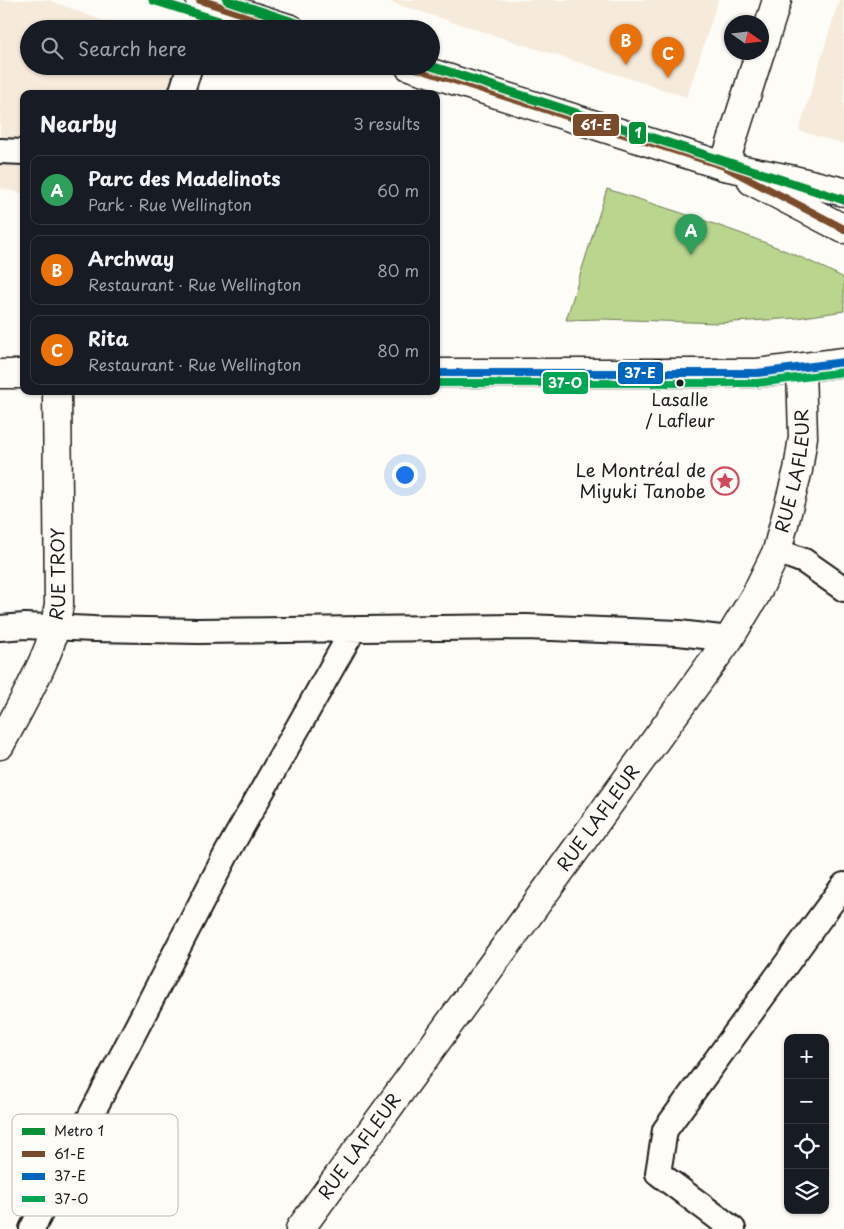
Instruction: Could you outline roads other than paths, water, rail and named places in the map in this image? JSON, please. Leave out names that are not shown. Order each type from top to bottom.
[{"type":"street","points":[[200,0],[263,20]]},
{"type":"street","points":[[769,26],[777,0]]},
{"type":"street","points":[[724,166],[757,60]]},
{"type":"street","points":[[437,75],[724,166],[844,192]]},
{"type":"street","points":[[724,166],[844,229]]},
{"type":"street","points":[[440,372],[757,373],[844,362]]},
{"type":"street","name":"RUE LAFLEUR","points":[[300,1229],[729,639],[756,596],[777,551],[798,470],[803,437],[801,368]]},
{"type":"street","points":[[0,374],[20,374]]},
{"type":"street","name":"RUE TROY","points":[[0,745],[50,645],[59,604],[57,395]]},
{"type":"lane","points":[[183,90],[187,75]]},
{"type":"lane","points":[[0,151],[20,152]]},
{"type":"lane","points":[[777,551],[804,561],[844,589]]},
{"type":"lane","points":[[0,628],[18,626],[198,631],[526,627],[679,633],[729,639]]},
{"type":"lane","points":[[92,1114],[227,853],[353,630]]},
{"type":"lane","points":[[733,1229],[658,1173],[665,1130],[844,885]]},
{"type":"lane","points":[[32,1229],[39,1216]]},
{"type":"metro line","name":"1","points":[[153,0],[216,20]]},
{"type":"metro line","name":"1","points":[[227,0],[287,20]]},
{"type":"metro line","name":"1","points":[[440,69],[844,200]]},
{"type":"place","name":"Archway","points":[[626,65]]},
{"type":"place","name":"Rita","points":[[668,78]]},
{"type":"place","name":"Parc des Madelinots","points":[[691,255]]},
{"type":"place","name":"Lasalle / Lafleur","points":[[680,383]]},
{"type":"place","name":"Le Montréal de Miyuki Tanobe","points":[[725,481]]}]
